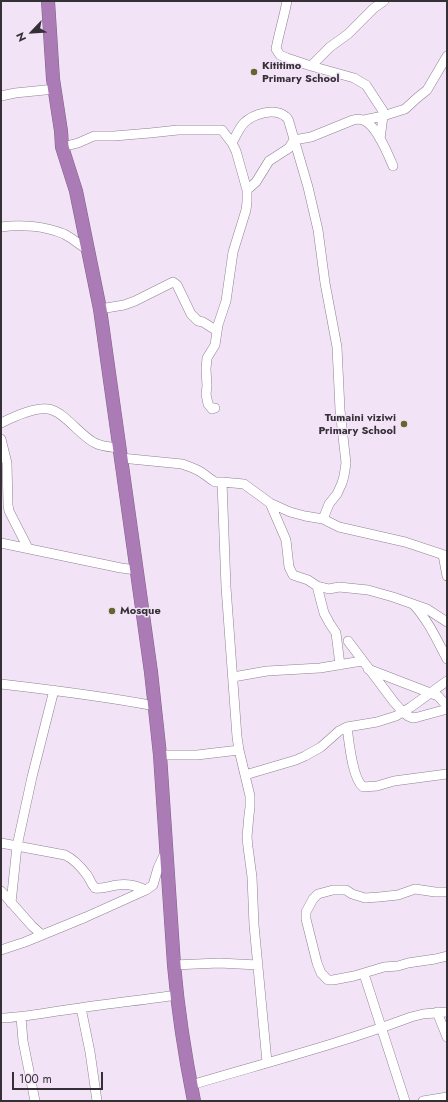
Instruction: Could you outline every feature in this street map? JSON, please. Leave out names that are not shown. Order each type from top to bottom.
[{"type":"highway","points":[[48,1],[53,79],[62,131],[62,147],[76,191],[100,309],[151,672],[160,755],[176,995],[194,1101]]},
{"type":"street","points":[[287,1],[276,49],[280,55],[311,66],[354,78],[366,85],[383,110],[380,139]]},
{"type":"street","points":[[311,66],[330,47],[348,34],[374,8],[384,1]]},
{"type":"street","points":[[247,190],[256,182],[270,161],[289,148],[294,140],[311,137],[353,120],[364,120],[383,116],[405,109],[427,90],[447,56]]},
{"type":"street","points":[[1,96],[54,89]]},
{"type":"street","points":[[62,147],[78,144],[94,136],[114,136],[184,129],[222,130],[234,128],[252,117],[268,112],[282,114],[290,122],[318,230],[325,284],[337,347],[340,410],[346,463],[342,483],[337,494],[329,504],[323,519]]},
{"type":"street","points":[[364,120],[369,124],[387,150],[393,166]]},
{"type":"street","points":[[232,142],[244,122]]},
{"type":"street","points":[[215,408],[212,409],[210,407],[206,394],[207,358],[215,345],[216,331],[226,301],[233,252],[247,202],[247,190],[239,162],[232,142],[222,130]]},
{"type":"street","points":[[1,227],[25,226],[50,230],[65,234],[88,250]]},
{"type":"street","points":[[100,309],[124,305],[135,301],[173,282],[177,285],[191,314],[198,321],[203,322],[216,331]]},
{"type":"street","points":[[1,422],[34,410],[50,409],[64,417],[96,444],[108,447],[120,453],[182,464],[196,469],[215,482],[244,484],[270,503],[290,512],[323,519],[339,527],[405,542],[445,556],[447,576]]},
{"type":"street","points":[[1,439],[7,463],[9,511],[28,548]]},
{"type":"street","points":[[222,482],[226,594],[230,650],[239,750],[250,796],[247,837],[267,1062]]},
{"type":"street","points":[[270,503],[286,540],[289,567],[293,575],[308,580],[317,586],[329,589],[339,587],[368,590],[393,597],[433,612],[447,622]]},
{"type":"street","points":[[1,543],[137,570]]},
{"type":"street","points":[[317,586],[324,613],[336,633],[340,665]]},
{"type":"street","points":[[413,604],[423,616],[447,659]]},
{"type":"street","points":[[348,640],[368,669],[403,712],[408,716],[418,718],[446,706]]},
{"type":"street","points":[[233,677],[267,671],[312,669],[362,661]]},
{"type":"street","points":[[368,669],[438,696],[446,706]]},
{"type":"street","points":[[245,775],[305,756],[317,749],[339,731],[347,727],[383,721],[403,712],[446,682]]},
{"type":"street","points":[[446,682],[443,698],[446,706]]},
{"type":"street","points":[[1,684],[124,700],[155,706]]},
{"type":"street","points":[[11,903],[17,846],[32,777],[54,690]]},
{"type":"street","points":[[347,727],[357,780],[362,786],[377,786],[394,781],[447,774]]},
{"type":"street","points":[[160,755],[197,755],[239,750]]},
{"type":"street","points":[[1,843],[66,855],[82,868],[95,888],[126,884],[134,885],[146,890]]},
{"type":"street","points":[[1,950],[25,942],[86,917],[146,890],[153,885],[158,868],[167,850]]},
{"type":"street","points":[[447,892],[415,889],[398,895],[380,898],[364,898],[345,890],[333,890],[318,894],[313,899],[306,912],[306,919],[317,963],[321,973],[328,980],[364,974],[384,967],[447,956]]},
{"type":"street","points":[[1,891],[42,935]]},
{"type":"street","points":[[174,965],[219,963],[258,965]]},
{"type":"street","points":[[364,974],[405,1101]]},
{"type":"street","points":[[1,1018],[21,1017],[176,995]]},
{"type":"street","points":[[81,1008],[90,1052],[97,1101]]},
{"type":"street","points":[[191,1085],[267,1062],[324,1047],[411,1017],[437,1012],[447,1012]]},
{"type":"street","points":[[437,1012],[447,1037]]},
{"type":"street","points":[[21,1017],[23,1041],[35,1101]]},
{"type":"street","points":[[423,1101],[447,1097]]},
{"type":"place","name":"Kititimo Primary School","points":[[254,72]]},
{"type":"place","name":"Tumaini viziwi Primary School","points":[[404,424]]},
{"type":"place","name":"Mosque","points":[[112,611]]}]
